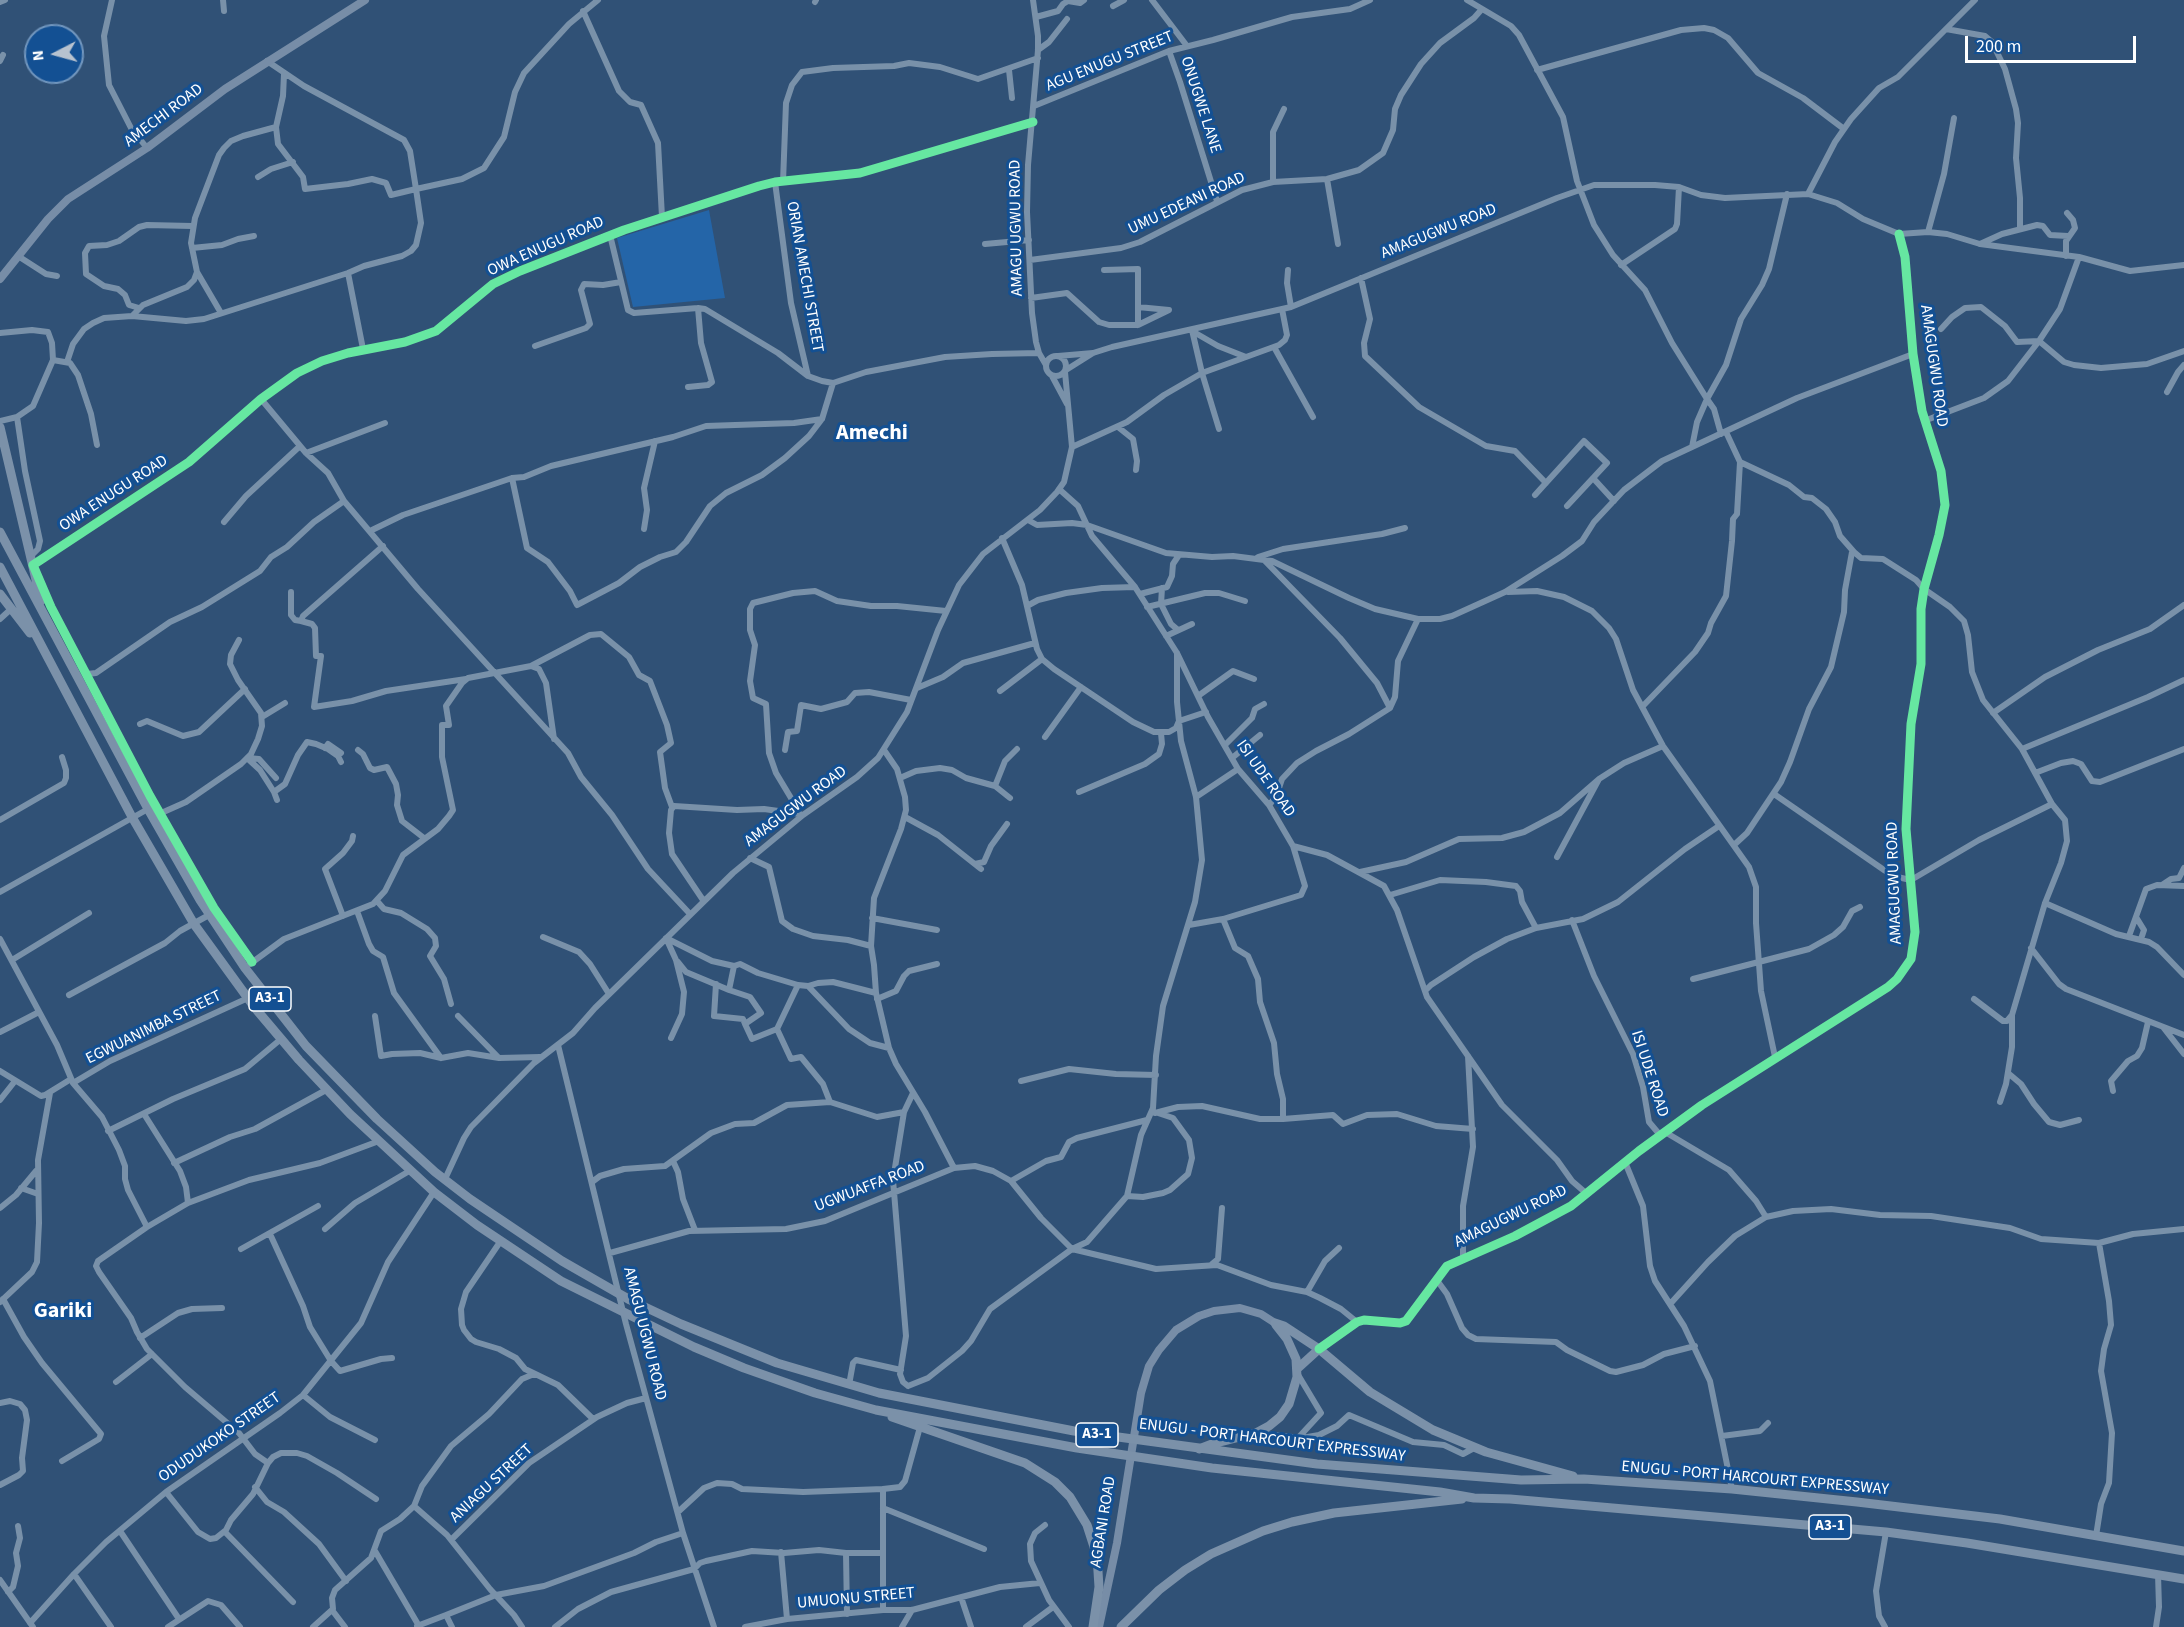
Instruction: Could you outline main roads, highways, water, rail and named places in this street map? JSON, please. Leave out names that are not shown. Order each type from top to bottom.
[{"type":"highway","points":[[0,427],[44,612]]},
{"type":"highway","name":"ENUGU - PORT HARCOURT EXPRESSWAY","points":[[0,532],[209,915],[249,965],[306,1046],[377,1119],[445,1179],[511,1228],[630,1300],[726,1344],[777,1363],[907,1400],[1074,1431],[1267,1459],[1383,1470],[1521,1480],[1584,1479],[1732,1489],[2000,1520],[2184,1551]]},
{"type":"highway","points":[[0,567],[44,651]]},
{"type":"highway","points":[[0,594],[44,651]]},
{"type":"highway","name":"ENUGU - PORT HARCOURT EXPRESSWAY","points":[[44,651],[132,818],[194,924],[248,998],[326,1090],[434,1192],[500,1242],[561,1281],[632,1318],[744,1368],[815,1393],[876,1410],[1077,1448],[1201,1467],[1440,1492],[1474,1498],[1510,1499],[1886,1532],[2184,1579]]},
{"type":"highway","points":[[1275,1323],[1284,1326],[1319,1349],[1370,1392],[1433,1430],[1474,1448],[1584,1479]]},
{"type":"highway","points":[[1198,1449],[1256,1433],[1280,1417],[1288,1404],[1297,1371],[1296,1359],[1287,1339],[1275,1323]]},
{"type":"highway","points":[[1297,1371],[1319,1349]]},
{"type":"highway","points":[[876,1410],[1024,1463],[1055,1482],[1070,1497],[1087,1525],[1097,1556],[1099,1587],[1097,1625]]},
{"type":"highway","points":[[1121,1627],[1159,1590],[1185,1570],[1211,1554],[1263,1531],[1292,1522],[1334,1514],[1474,1498]]},
{"type":"main road","name":"AMECHI ROAD","points":[[0,279],[48,219],[68,199],[147,148],[195,110],[267,61],[365,0]]},
{"type":"main road","name":"AGBANI ROAD","points":[[1097,1625],[1118,1543],[1136,1419],[1149,1366],[1166,1339],[1199,1316],[1226,1308],[1240,1308],[1275,1323]]},
{"type":"district","name":"Amechi","points":[[872,434]]},
{"type":"district","name":"Gariki","points":[[63,1312]]}]
